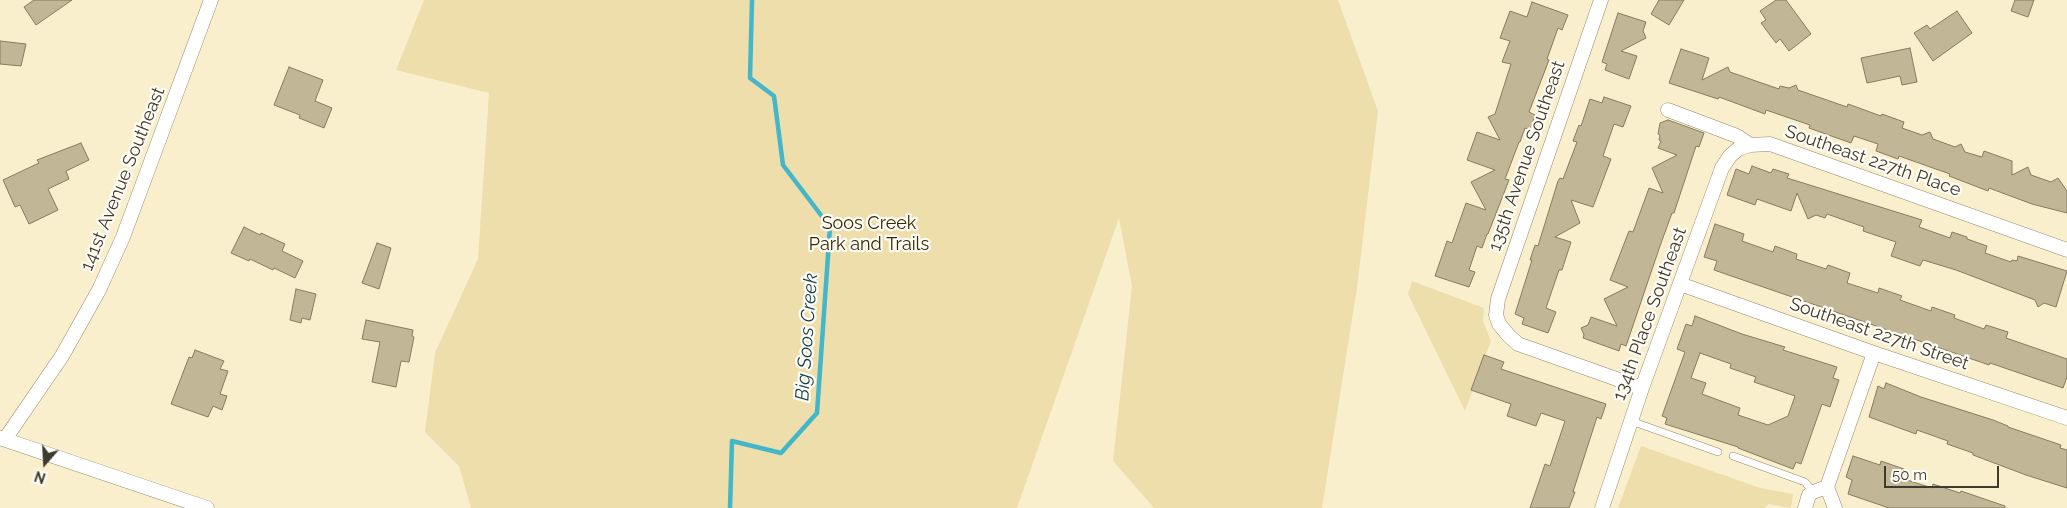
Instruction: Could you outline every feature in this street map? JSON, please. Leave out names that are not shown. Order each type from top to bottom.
[{"type":"street","name":"141st Avenue Southeast","points":[[2,438],[62,356],[99,290],[123,237],[211,0]]},
{"type":"street","name":"135th Avenue Southeast","points":[[1601,0],[1498,299],[1496,315],[1499,324],[1518,344],[1642,388]]},
{"type":"street","name":"Southeast 227th Place","points":[[1668,110],[1737,136],[1750,144],[1770,144],[2067,250]]},
{"type":"street","name":"134th Place Southeast","points":[[1602,508],[1642,388],[1722,168],[1730,156],[1750,144]]},
{"type":"street","name":"Southeast 227th Street","points":[[1680,284],[1874,353],[2067,418]]},
{"type":"street","points":[[1835,508],[1827,487],[1874,353]]},
{"type":"street","points":[[2,438],[207,508]]},
{"type":"street","points":[[1805,508],[1806,502],[1813,492],[1827,487]]},
{"type":"lane","points":[[1631,422],[1718,452]]},
{"type":"lane","points":[[1733,456],[1805,482],[1813,492]]},
{"type":"green space","name":"Soos Creek Park and Trails","points":[[424,0],[1338,0],[1378,111],[1357,288],[1322,508],[1154,508],[1113,461],[1132,286],[1119,218],[1017,508],[471,508],[459,466],[425,432],[435,353],[478,259],[489,93],[396,70]]},
{"type":"green space","points":[[1412,281],[1484,308],[1483,321],[1491,341],[1465,411],[1408,294]]},
{"type":"green space","points":[[1641,446],[1760,488],[1793,494],[1791,508],[1768,504],[1765,508],[1618,508]]},
{"type":"building","points":[[34,0],[72,0],[36,25],[24,7]]},
{"type":"building","points":[[1659,0],[1684,0],[1669,25],[1651,14]]},
{"type":"building","points":[[1776,0],[1786,0],[1811,34],[1789,51],[1780,39],[1776,43],[1761,23],[1766,20],[1760,11]]},
{"type":"building","points":[[2015,0],[2034,0],[2028,17],[2011,11]]},
{"type":"building","points":[[1532,2],[1568,15],[1562,30],[1558,28],[1547,59],[1549,60],[1529,112],[1535,115],[1530,130],[1525,128],[1519,142],[1505,179],[1509,180],[1482,248],[1477,246],[1469,270],[1475,272],[1469,287],[1435,276],[1447,241],[1452,243],[1466,203],[1486,210],[1471,182],[1495,170],[1467,160],[1477,132],[1500,140],[1488,117],[1495,114],[1511,64],[1502,62],[1510,41],[1500,38],[1510,11],[1527,17]]},
{"type":"building","points":[[1957,11],[1972,33],[1933,61],[1914,33],[1927,25],[1930,29]]},
{"type":"building","points":[[1618,13],[1646,22],[1643,31],[1646,38],[1621,51],[1637,56],[1629,79],[1605,70],[1607,64],[1602,62]]},
{"type":"building","points":[[0,41],[26,44],[21,66],[0,64]]},
{"type":"building","points":[[1910,48],[1917,82],[1902,85],[1900,76],[1867,83],[1861,58]]},
{"type":"building","points":[[1681,49],[1709,58],[1702,80],[1728,67],[1730,72],[1779,89],[1780,86],[1789,88],[1796,85],[1798,90],[1847,107],[1848,104],[1904,122],[1902,128],[1922,135],[1930,132],[1933,139],[1955,147],[1961,144],[1965,152],[1982,157],[1984,151],[2012,161],[2012,175],[2028,167],[2031,175],[2051,182],[2058,178],[2067,191],[2067,213],[2032,204],[1989,188],[1988,191],[1949,176],[1950,174],[1899,156],[1898,159],[1876,151],[1878,144],[1854,136],[1851,143],[1809,128],[1810,125],[1766,110],[1765,114],[1719,97],[1718,99],[1669,83]]},
{"type":"building","points":[[289,67],[323,80],[315,101],[332,108],[324,128],[299,118],[300,115],[274,105]]},
{"type":"building","points":[[1604,97],[1631,106],[1623,127],[1614,124],[1603,156],[1611,159],[1593,207],[1571,200],[1580,223],[1555,237],[1571,242],[1562,270],[1559,270],[1546,308],[1556,312],[1548,333],[1522,324],[1524,318],[1515,314],[1532,260],[1530,260],[1535,245],[1538,246],[1558,181],[1560,178],[1563,179],[1577,142],[1573,141],[1579,125],[1581,126],[1590,99],[1602,103]]},
{"type":"building","points":[[1668,120],[1704,133],[1699,147],[1696,146],[1626,346],[1621,344],[1619,351],[1583,338],[1584,335],[1581,328],[1588,325],[1591,317],[1617,326],[1604,299],[1628,287],[1610,280],[1629,231],[1633,232],[1649,188],[1663,193],[1652,168],[1677,155],[1658,148],[1661,141],[1658,134],[1660,123]]},
{"type":"building","points":[[81,143],[89,160],[66,171],[69,179],[48,189],[58,210],[29,224],[20,205],[15,207],[3,180],[39,163],[37,160]]},
{"type":"building","points":[[1752,166],[1771,173],[1773,169],[1789,174],[1787,178],[1922,220],[1919,227],[1950,238],[1952,232],[1967,237],[1967,239],[1987,246],[1985,253],[2011,262],[2012,260],[2017,261],[2018,256],[2067,271],[2056,307],[2044,303],[2038,307],[2035,300],[1956,270],[1923,260],[1920,266],[1891,256],[1896,242],[1863,231],[1864,227],[1827,214],[1825,218],[1816,215],[1808,219],[1797,193],[1791,211],[1757,199],[1755,205],[1727,195],[1736,169],[1749,174]]},
{"type":"building","points":[[1715,224],[1744,234],[1742,241],[1773,252],[1775,246],[1797,254],[1796,259],[1826,269],[1828,265],[1850,273],[1847,283],[1878,293],[1879,288],[1902,296],[1900,300],[1931,311],[1932,307],[1955,315],[1954,318],[1984,329],[1986,325],[2008,332],[2006,338],[2067,359],[2067,377],[2063,388],[1990,363],[1989,365],[1714,270],[1717,261],[1704,257]]},
{"type":"building","points":[[244,227],[285,244],[282,251],[303,261],[295,278],[274,268],[273,270],[250,259],[249,261],[231,253]]},
{"type":"building","points":[[377,243],[391,248],[379,289],[362,283]]},
{"type":"building","points":[[296,289],[316,294],[310,320],[302,318],[301,323],[290,320]]},
{"type":"building","points":[[1695,316],[1742,334],[1785,347],[1783,350],[1837,367],[1833,378],[1839,380],[1830,407],[1822,404],[1801,464],[1796,462],[1793,469],[1738,447],[1665,424],[1667,418],[1662,416],[1685,352],[1677,349],[1686,324],[1692,326]],"holes":[[[1700,353],[1731,364],[1730,368],[1756,377],[1754,382],[1795,396],[1788,416],[1768,425],[1738,415],[1740,408],[1702,394],[1706,383],[1691,378]]]},
{"type":"building","points":[[366,320],[413,330],[412,336],[414,337],[409,362],[401,361],[396,387],[372,382],[380,342],[362,339]]},
{"type":"building","points":[[195,350],[224,361],[220,369],[228,371],[220,394],[227,396],[222,410],[213,406],[208,417],[171,404],[189,357],[192,358]]},
{"type":"building","points":[[1484,355],[1504,362],[1501,369],[1606,404],[1601,419],[1597,417],[1569,508],[1530,508],[1545,464],[1550,466],[1565,421],[1541,413],[1536,426],[1507,416],[1511,404],[1471,390]]},
{"type":"building","points":[[1886,383],[1921,397],[1993,420],[2061,445],[2060,448],[2067,450],[2067,488],[1973,455],[1973,453],[1947,444],[1948,441],[1917,430],[1916,434],[1869,417],[1878,386],[1884,389]]},
{"type":"building","points":[[1853,456],[1880,465],[1881,461],[1904,469],[1901,478],[1932,488],[1933,484],[1960,493],[1961,491],[2005,506],[2005,508],[1889,508],[1848,494],[1852,480],[1846,477]]},
{"type":"waterway","name":"Big Soos Creek","points":[[730,508],[732,441],[781,453],[817,413],[830,227],[783,165],[774,96],[750,78],[752,0]]}]
